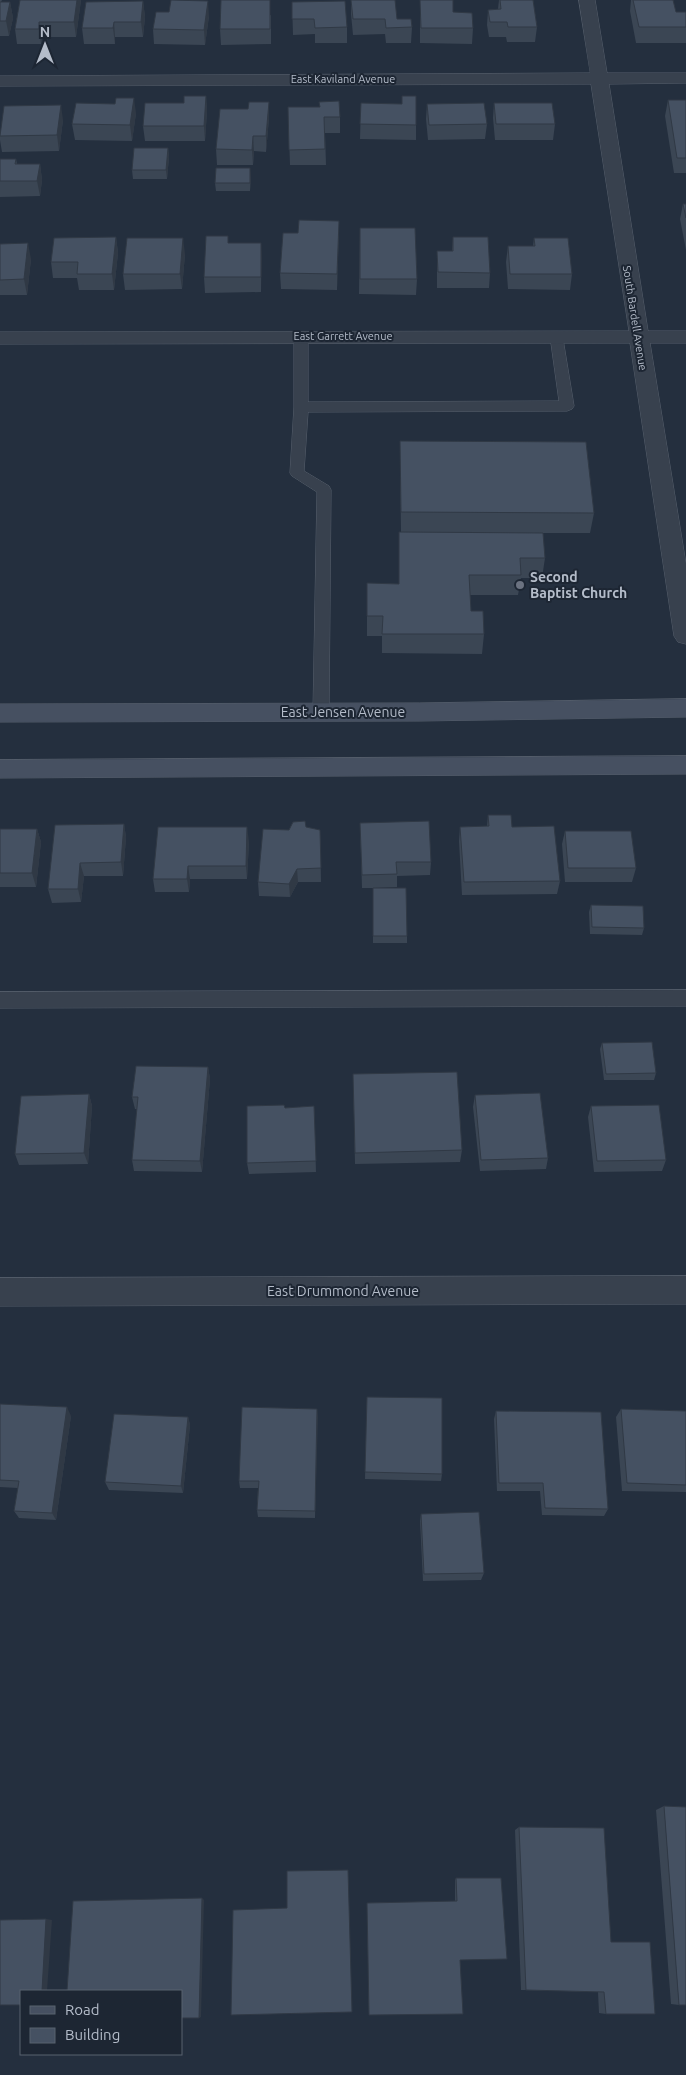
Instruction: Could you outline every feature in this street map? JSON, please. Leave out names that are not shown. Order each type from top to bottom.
[{"type":"main road","name":"East Jensen Avenue","points":[[0,713],[686,708]]},
{"type":"main road","points":[[0,769],[686,765]]},
{"type":"street","name":"South Bardell Avenue","points":[[587,0],[686,636]]},
{"type":"street","name":"East Kaviland Avenue","points":[[0,81],[686,78]]},
{"type":"street","name":"East Garrett Avenue","points":[[0,338],[301,336],[686,337]]},
{"type":"street","name":"East Drummond Avenue","points":[[0,1292],[686,1290]]},
{"type":"lane","points":[[301,336],[301,407],[297,473],[324,490],[321,712]]},
{"type":"lane","points":[[301,407],[567,406],[557,336]]},
{"type":"lane","points":[[0,1000],[686,998]]},
{"type":"building","points":[[20,0],[77,0],[74,22],[39,22],[39,29],[15,29]]},
{"type":"building","points":[[171,0],[208,1],[204,30],[153,29],[156,12],[169,12]]},
{"type":"building","points":[[221,0],[270,0],[270,29],[220,29]]},
{"type":"building","points":[[351,0],[395,0],[397,19],[411,19],[412,27],[386,28],[385,19],[353,19]]},
{"type":"building","points":[[420,0],[453,0],[453,12],[472,13],[473,28],[421,28]]},
{"type":"building","points":[[500,0],[533,0],[537,27],[508,27],[507,22],[490,22],[488,10],[501,9]]},
{"type":"building","points":[[633,0],[673,0],[676,12],[686,12],[686,27],[639,27]]},
{"type":"building","points":[[143,1],[141,22],[114,22],[113,28],[82,28],[86,2]]},
{"type":"building","points":[[345,1],[347,27],[315,28],[314,19],[292,19],[292,2]]},
{"type":"building","points":[[0,2],[10,2],[6,21],[0,21]]},
{"type":"building","points":[[184,96],[206,96],[204,126],[143,126],[145,103],[184,103]]},
{"type":"building","points":[[402,96],[416,96],[416,125],[360,124],[361,103],[402,104]]},
{"type":"building","points":[[116,98],[134,98],[130,125],[72,124],[76,103],[115,104]]},
{"type":"building","points":[[668,100],[686,100],[686,158],[677,158]]},
{"type":"building","points":[[339,101],[340,117],[324,117],[325,149],[289,150],[288,107],[320,107],[319,102]]},
{"type":"building","points":[[249,102],[269,102],[266,136],[253,136],[252,150],[216,149],[220,109],[248,109]]},
{"type":"building","points":[[484,103],[487,124],[429,125],[427,104]]},
{"type":"building","points":[[494,103],[552,103],[555,124],[496,124]]},
{"type":"building","points":[[61,105],[57,135],[0,136],[4,106]]},
{"type":"building","points":[[134,148],[168,148],[166,170],[132,170]]},
{"type":"building","points":[[0,159],[16,159],[15,164],[40,164],[37,181],[0,181]]},
{"type":"building","points":[[216,168],[250,168],[250,183],[215,183]]},
{"type":"building","points":[[683,204],[686,204],[686,218]]},
{"type":"building","points":[[299,220],[339,221],[337,274],[280,273],[283,233],[298,233]]},
{"type":"building","points":[[360,228],[415,228],[417,279],[360,279]]},
{"type":"building","points":[[206,236],[228,236],[228,243],[261,243],[261,277],[204,277]]},
{"type":"building","points":[[116,237],[112,274],[77,274],[78,262],[51,262],[54,238]]},
{"type":"building","points":[[453,237],[488,237],[490,273],[438,272],[437,251],[453,251]]},
{"type":"building","points":[[127,238],[183,238],[180,274],[123,274]]},
{"type":"building","points":[[534,238],[568,238],[572,274],[510,274],[508,246],[535,246]]},
{"type":"building","points":[[28,243],[24,279],[0,280],[0,244]]},
{"type":"building","points":[[400,441],[586,442],[594,513],[401,512]]},
{"type":"building","points":[[399,532],[543,533],[545,558],[520,558],[521,575],[469,575],[471,611],[483,611],[484,634],[382,634],[383,616],[367,616],[367,583],[399,584]]},
{"type":"building","points":[[488,815],[511,815],[512,827],[554,826],[560,881],[464,882],[460,827],[489,826]]},
{"type":"building","points":[[305,821],[306,827],[320,830],[321,868],[297,869],[289,884],[258,882],[263,829],[289,830],[293,822]]},
{"type":"building","points":[[429,821],[431,862],[396,862],[397,874],[362,875],[360,823]]},
{"type":"building","points":[[124,824],[121,862],[80,863],[78,889],[48,889],[55,825]]},
{"type":"building","points":[[158,827],[247,827],[246,866],[188,866],[187,879],[153,879]]},
{"type":"building","points":[[0,829],[37,829],[32,873],[0,873]]},
{"type":"building","points":[[565,831],[631,831],[636,868],[568,868]]},
{"type":"building","points":[[373,888],[406,888],[407,936],[373,936]]},
{"type":"building","points":[[591,905],[643,906],[644,928],[592,927]]},
{"type":"building","points":[[652,1042],[656,1073],[606,1074],[602,1043]]},
{"type":"building","points":[[136,1066],[208,1067],[200,1161],[132,1160],[138,1097],[132,1097]]},
{"type":"building","points":[[457,1072],[462,1150],[355,1153],[353,1074]]},
{"type":"building","points":[[540,1093],[548,1158],[481,1160],[475,1095]]},
{"type":"building","points":[[89,1094],[84,1153],[15,1154],[21,1096]]},
{"type":"building","points":[[284,1105],[285,1108],[314,1106],[316,1161],[247,1163],[247,1106]]},
{"type":"building","points":[[659,1105],[666,1160],[597,1161],[591,1106]]},
{"type":"building","points":[[367,1397],[442,1398],[442,1474],[365,1472]]},
{"type":"building","points":[[0,1404],[67,1407],[52,1513],[14,1511],[19,1481],[0,1480]]},
{"type":"building","points":[[242,1407],[317,1409],[315,1511],[257,1510],[259,1481],[239,1481]]},
{"type":"building","points":[[621,1409],[686,1411],[686,1485],[627,1483]]},
{"type":"building","points":[[496,1411],[601,1412],[608,1509],[545,1508],[543,1483],[499,1483]]},
{"type":"building","points":[[114,1414],[188,1417],[181,1486],[105,1482]]},
{"type":"building","points":[[479,1512],[484,1573],[424,1574],[421,1514]]},
{"type":"building","points":[[664,1806],[686,1807],[686,2005],[679,2005]]},
{"type":"building","points":[[519,1827],[604,1828],[611,1942],[650,1942],[655,2014],[606,2014],[604,1992],[526,1990]]},
{"type":"building","points":[[348,1870],[352,2012],[231,2015],[233,1910],[287,1908],[287,1871]]},
{"type":"building","points":[[456,1878],[501,1878],[507,1959],[460,1960],[463,2014],[369,2015],[367,1903],[457,1901]]},
{"type":"building","points":[[202,1898],[199,2018],[182,2018],[182,1990],[67,1990],[73,1901]]},
{"type":"building","points":[[46,1919],[42,1990],[20,1990],[20,2005],[0,2005],[0,1920]]},
{"type":"place","name":"Second Baptist Church","points":[[520,585]]}]
